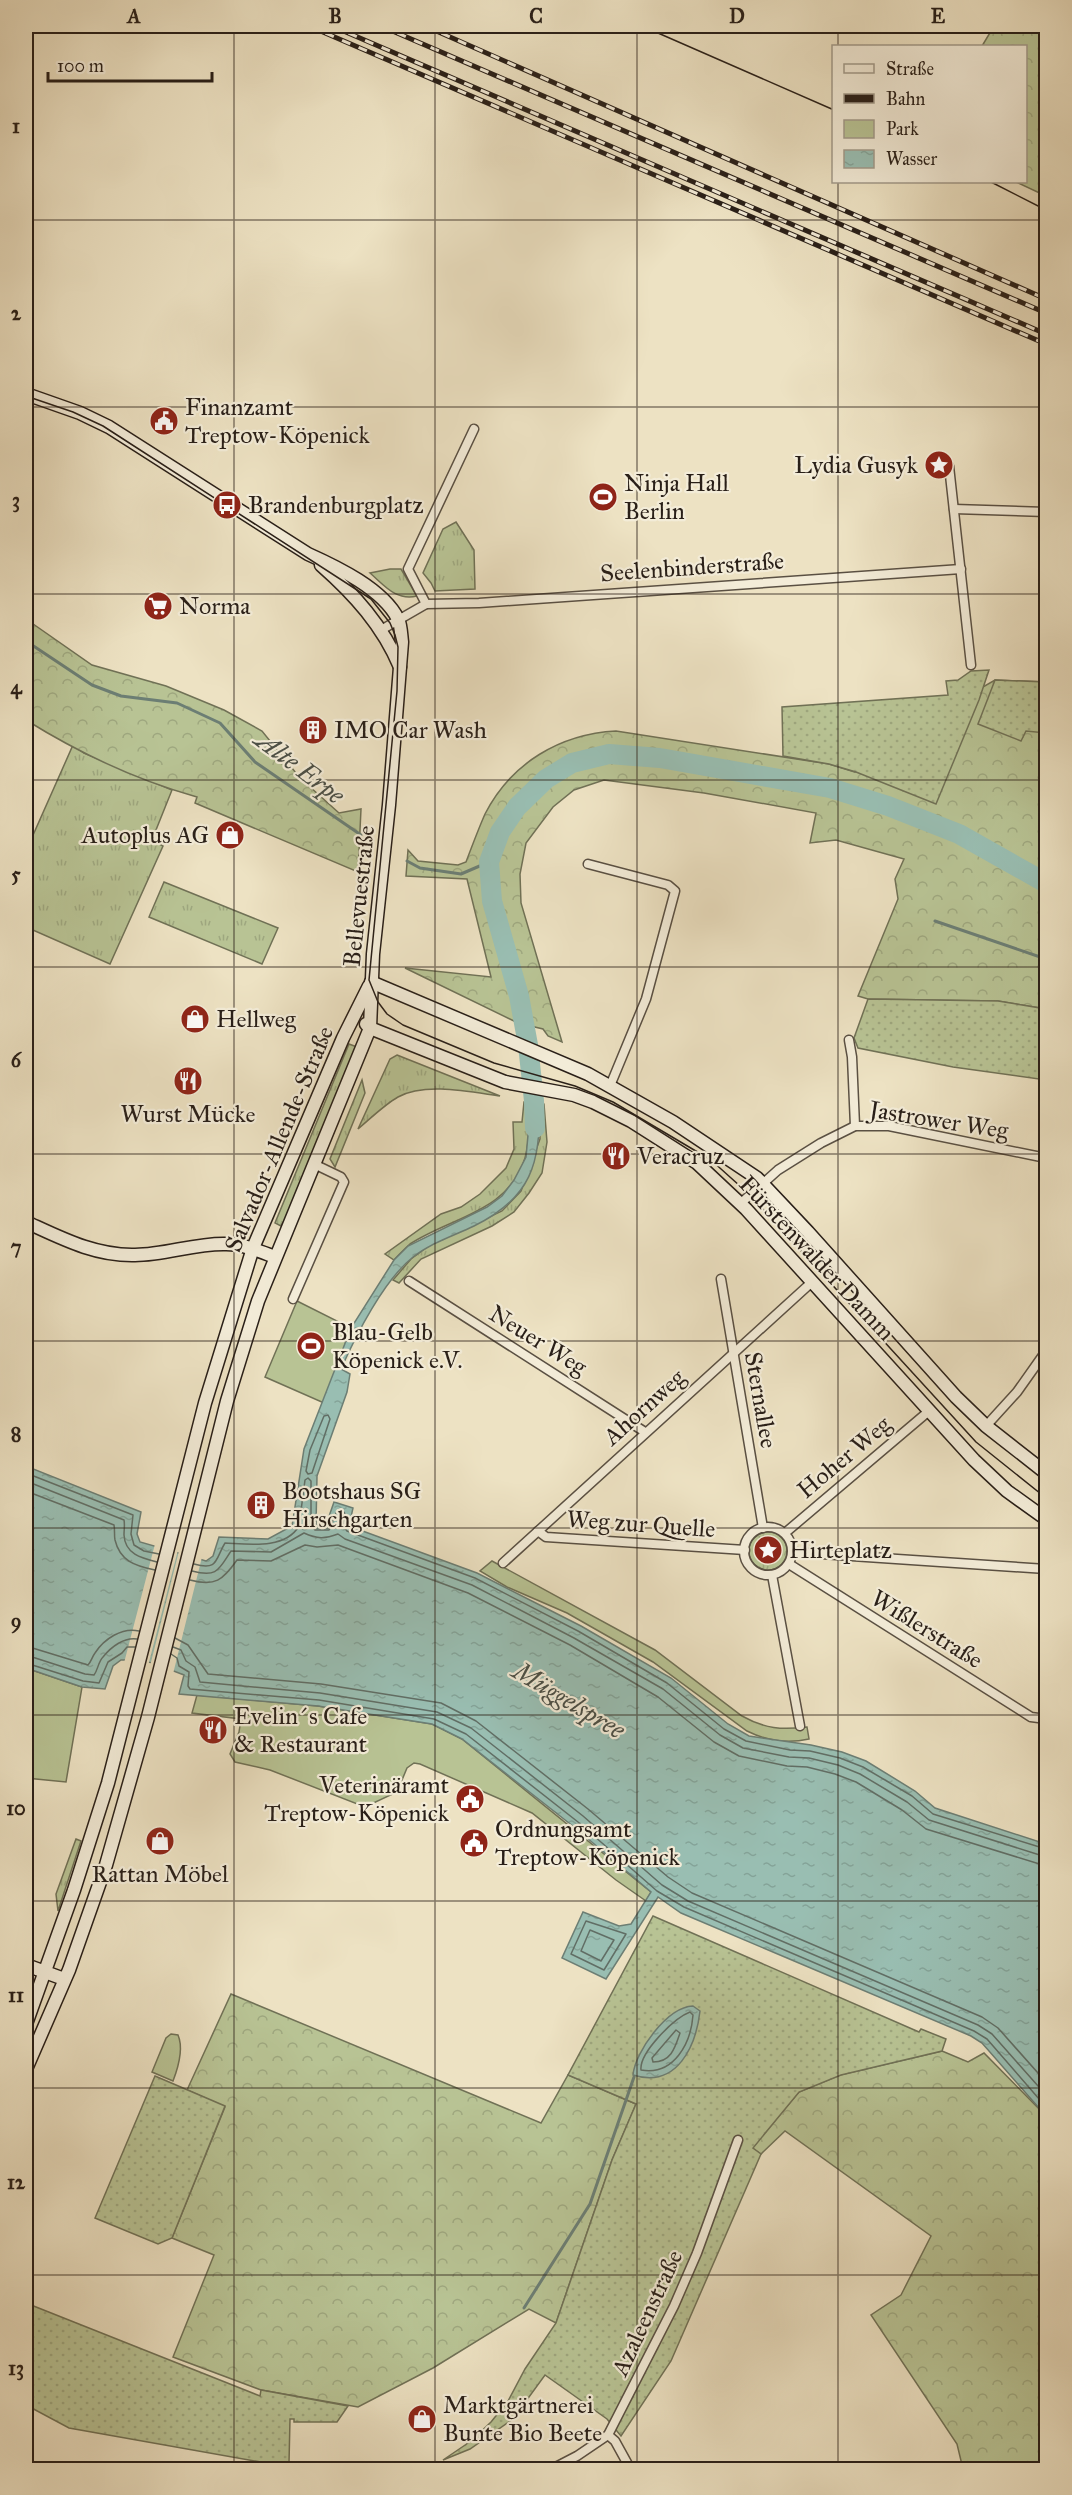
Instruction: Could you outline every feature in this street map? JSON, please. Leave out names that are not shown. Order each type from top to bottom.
[{"type":"main road","points":[[26,394],[80,413],[109,427],[308,554],[334,566],[374,592],[389,605],[399,620],[402,670]]},
{"type":"main road","points":[[308,554],[343,584],[381,630],[402,670]]},
{"type":"main road","name":"Bellevuestraße","points":[[371,982],[402,670]]},
{"type":"main road","name":"Salvador-Allende-Straße","points":[[44,1972],[85,1858],[108,1783],[205,1403],[253,1248],[371,982]]},
{"type":"main road","name":"Salvador-Allende-Straße","points":[[64,1979],[99,1889],[148,1717],[227,1401],[258,1301],[316,1165],[370,1028],[371,982]]},
{"type":"main road","name":"Fürstenwalder Damm","points":[[371,982],[610,1086],[709,1144],[763,1183],[956,1397],[986,1426],[1047,1473]]},
{"type":"main road","name":"Fürstenwalder Damm","points":[[356,1013],[370,1028],[483,1074],[522,1086],[574,1095],[631,1121],[697,1163],[741,1203],[992,1478],[1047,1519]]},
{"type":"main road","points":[[26,1222],[74,1244],[110,1254],[154,1254],[217,1244],[253,1248],[275,1257]]},
{"type":"main road","points":[[26,1965],[64,1979],[26,2069]]},
{"type":"main road","points":[[26,2024],[44,1972]]},
{"type":"street","points":[[381,630],[426,604],[408,569],[474,429]]},
{"type":"street","points":[[949,466],[971,665]]},
{"type":"street","points":[[954,508],[1047,512]]},
{"type":"street","name":"Seelenbinderstraße","points":[[426,604],[961,569]]},
{"type":"street","points":[[588,864],[668,885],[675,891],[646,999],[610,1086]]},
{"type":"street","points":[[849,1041],[852,1057],[855,1126]]},
{"type":"street","name":"Jastrower Weg","points":[[741,1203],[778,1170],[808,1150],[855,1126],[889,1126],[1047,1158]]},
{"type":"street","name":"Salvador-Allende-Straße","points":[[293,1299],[344,1182],[341,1177],[316,1165]]},
{"type":"street","name":"Sternallee","points":[[721,1279],[763,1528]]},
{"type":"street","name":"Neuer Weg","points":[[409,1281],[645,1432]]},
{"type":"street","name":"Ahornweg","points":[[503,1563],[812,1282]]},
{"type":"street","points":[[986,1426],[1043,1364],[1047,1351]]},
{"type":"street","name":"Hoher Weg","points":[[784,1533],[929,1411]]},
{"type":"street","points":[[763,1528],[775,1528],[784,1533],[790,1542],[792,1552],[789,1564],[772,1575],[765,1575],[752,1569],[745,1550],[748,1538],[763,1528]]},
{"type":"street","name":"Weg zur Quelle","points":[[538,1531],[546,1537],[745,1550]]},
{"type":"street","points":[[792,1552],[1047,1569]]},
{"type":"street","name":"Wißlerstraße","points":[[789,1564],[1030,1718],[1047,1719]]},
{"type":"street","points":[[772,1575],[800,1726]]},
{"type":"street","name":"Azaleenstraße","points":[[549,2469],[577,2456],[608,2435],[674,2306],[697,2253],[738,2140]]},
{"type":"street","points":[[608,2435],[615,2441],[631,2469]]},
{"type":"green space","points":[[994,26],[1046,26],[1046,196],[1018,183],[1027,183],[1027,45],[983,45]]},
{"type":"green space","points":[[456,522],[474,550],[475,589],[435,591],[423,573],[443,529]]},
{"type":"green space","points":[[401,569],[417,596],[397,594],[370,573]]},
{"type":"green space","points":[[26,619],[92,665],[166,686],[224,710],[262,731],[300,778],[339,813],[361,809],[358,872],[195,803],[197,797],[109,764],[66,744],[26,720]]},
{"type":"green space","points":[[989,670],[936,804],[856,772],[829,764],[783,756],[782,707],[948,695],[946,681],[958,680],[971,671]]},
{"type":"green space","points":[[995,680],[1046,682],[1046,1009],[998,1001],[868,999],[858,996],[898,899],[895,879],[904,859],[836,840],[810,843],[816,813],[704,793],[604,780],[574,790],[553,807],[526,843],[520,874],[521,903],[562,1042],[548,1036],[543,1029],[518,1023],[405,968],[491,977],[467,879],[406,876],[408,850],[418,861],[458,865],[466,862],[485,814],[496,796],[523,766],[539,754],[557,745],[595,733],[616,731],[829,764],[855,772],[885,701],[958,695],[976,691]]},
{"type":"green space","points":[[995,680],[1046,682],[1046,733],[1026,731],[1021,741],[978,724]]},
{"type":"green space","points":[[73,745],[84,753],[172,790],[152,840],[163,846],[110,964],[26,927],[26,851]]},
{"type":"green space","points":[[164,882],[278,928],[262,964],[149,917]]},
{"type":"green space","points":[[868,999],[998,1001],[1046,1009],[1046,1080],[953,1067],[858,1048],[854,1038]]},
{"type":"green space","points":[[349,1044],[357,1047],[288,1215],[281,1226],[275,1223]]},
{"type":"green space","points":[[397,1055],[500,1096],[448,1089],[409,1092],[388,1104],[358,1129],[390,1059]]},
{"type":"green space","points":[[362,1080],[365,1093],[335,1167],[330,1159]]},
{"type":"green space","points":[[524,1102],[531,1102],[527,1151],[517,1176],[506,1190],[477,1211],[410,1244],[394,1260],[385,1254],[441,1214],[461,1207],[480,1194],[506,1168],[514,1149],[513,1122],[522,1122]]},
{"type":"green space","points":[[539,1103],[544,1104],[547,1142],[542,1173],[514,1212],[492,1226],[421,1259],[399,1283],[393,1280],[411,1259],[430,1245],[502,1211],[521,1191],[540,1139]]},
{"type":"green space","name":"Blau-Gelb Köpenick e.V.","points":[[297,1301],[351,1328],[324,1403],[265,1377]]},
{"type":"green space","points":[[768,1532],[781,1538],[787,1551],[781,1564],[768,1570],[755,1564],[749,1551],[755,1538]]},
{"type":"green space","points":[[492,1561],[655,1650],[742,1716],[758,1724],[774,1728],[807,1727],[809,1739],[777,1741],[747,1731],[653,1662],[567,1613],[507,1587],[480,1571]]},
{"type":"green space","points":[[26,1668],[82,1687],[66,1782],[26,1778]]},
{"type":"green space","points":[[197,1695],[318,1706],[432,1724],[462,1739],[651,1892],[646,1901],[532,1813],[420,1764],[414,1763],[407,1768],[397,1792],[365,1807],[270,1770],[235,1762],[230,1754],[239,1732],[241,1719],[192,1713]]},
{"type":"green space","points":[[76,1839],[81,1841],[58,1911],[56,1894]]},
{"type":"green space","points":[[653,1916],[919,2032],[921,2029],[946,2039],[942,2051],[841,2075],[799,2092],[753,2148],[761,2154],[671,2361],[621,2436],[607,2419],[545,2375],[513,2419],[470,2449],[443,2460],[471,2441],[491,2422],[508,2401],[525,2369],[556,2323],[612,2160],[636,2104],[568,2075]]},
{"type":"green space","points":[[231,1994],[541,2123],[568,2075],[636,2104],[612,2160],[556,2323],[529,2309],[433,2368],[358,2407],[261,2390],[173,2357],[214,2255],[172,2238],[225,2107],[187,2090]]},
{"type":"green space","points":[[171,2034],[178,2035],[180,2040],[178,2064],[173,2081],[152,2072],[166,2038]]},
{"type":"green space","points":[[942,2051],[968,2062],[984,2053],[1046,2116],[1046,2469],[963,2469],[957,2444],[871,2315],[901,2295],[931,2236],[785,2131],[761,2154],[752,2148],[799,2092],[840,2075]]},
{"type":"green space","points":[[155,2076],[225,2106],[172,2238],[158,2244],[95,2218]]},
{"type":"green space","points":[[26,2303],[260,2396],[261,2390],[348,2406],[337,2422],[294,2422],[294,2419],[290,2419],[289,2463],[283,2466],[69,2428],[26,2405]]},
{"type":"water","name":"Müggelspree","points":[[531,1102],[539,1103],[538,1144],[529,1177],[520,1191],[493,1215],[413,1257],[381,1294],[354,1340],[341,1369],[350,1374],[347,1392],[317,1476],[316,1525],[326,1525],[334,1502],[353,1508],[349,1526],[477,1573],[581,1626],[671,1678],[728,1724],[749,1736],[842,1752],[866,1761],[915,1791],[935,1808],[1046,1844],[1046,2116],[982,2043],[971,2036],[681,1913],[658,1897],[606,1979],[562,1958],[583,1912],[619,1926],[631,1924],[651,1892],[574,1827],[462,1739],[432,1724],[318,1706],[179,1694],[184,1675],[171,1670],[172,1661],[150,1662],[130,1651],[127,1660],[121,1660],[113,1666],[105,1689],[82,1687],[26,1668],[26,1466],[141,1512],[137,1534],[140,1542],[206,1561],[213,1556],[219,1537],[268,1539],[292,1526],[304,1449],[351,1328],[394,1260],[408,1246],[487,1207],[502,1196],[514,1180],[526,1157]]},
{"type":"water","points":[[693,2006],[700,2011],[698,2024],[689,2050],[682,2061],[661,2076],[648,2078],[633,2075],[635,2065],[654,2032],[673,2014],[683,2008]]},
{"type":"pier","points":[[155,1544],[178,1550],[148,1666],[144,1665],[143,1658],[132,1655],[130,1662],[124,1663]]},
{"type":"pier","points":[[179,1551],[202,1557],[173,1674],[168,1671],[169,1663],[158,1660],[156,1667],[150,1666]]},
{"type":"waterway","name":"Alte Erpe","points":[[26,641],[92,685],[121,696],[177,703],[220,723],[255,762],[361,835]]},
{"type":"waterway","points":[[535,1128],[528,1045],[519,996],[492,901],[489,862],[500,832],[517,807],[546,779],[572,763],[609,754],[660,758],[830,788],[888,806],[959,834],[1046,883]]},
{"type":"waterway","name":"Alte Erpe","points":[[407,861],[420,868],[461,874],[489,862]]},
{"type":"waterway","points":[[935,921],[1046,959]]},
{"type":"waterway","points":[[524,2308],[590,2204],[634,2077]]},
{"type":"tram line","points":[[642,26],[832,109]]},
{"type":"tram line","points":[[993,183],[1046,210]]},
{"type":"tram line","points":[[26,396],[73,412],[103,426],[371,599],[390,623],[398,647],[397,691],[369,980],[378,1002],[387,1014],[403,1025],[494,1063],[575,1086],[613,1102],[711,1160],[750,1195],[976,1442],[1046,1498]]},
{"type":"railway","points":[[309,26],[1046,344]]},
{"type":"railway","points":[[332,26],[1046,334]]},
{"type":"railway","points":[[381,26],[1046,313]]},
{"type":"railway","points":[[425,26],[1046,299]]},
{"type":"place","name":"Finanzamt Treptow-Köpenick","points":[[164,421]]},
{"type":"place","name":"Lydia Gusyk","points":[[939,465]]},
{"type":"place","name":"Ninja Hall Berlin","points":[[603,497]]},
{"type":"place","name":"Brandenburgplatz","points":[[227,505]]},
{"type":"place","name":"Norma","points":[[158,606]]},
{"type":"place","name":"IMO Car Wash","points":[[313,730]]},
{"type":"place","name":"Autoplus AG","points":[[230,835]]},
{"type":"place","name":"Hellweg","points":[[195,1019]]},
{"type":"place","name":"Wurst Mücke","points":[[188,1081]]},
{"type":"place","name":"Veracruz","points":[[616,1156]]},
{"type":"place","name":"Blau-Gelb Köpenick e.V.","points":[[311,1346]]},
{"type":"place","name":"Bootshaus SG Hirschgarten","points":[[261,1505]]},
{"type":"place","name":"Hirteplatz","points":[[768,1550]]},
{"type":"place","name":"Evelin´s Cafe & Restaurant","points":[[213,1730]]},
{"type":"place","name":"Veterinäramt Treptow-Köpenick","points":[[470,1799]]},
{"type":"place","name":"Rattan Möbel","points":[[160,1841]]},
{"type":"place","name":"Ordnungsamt Treptow-Köpenick","points":[[474,1843]]},
{"type":"place","name":"Marktgärtnerei Bunte Bio Beete","points":[[422,2419]]}]
